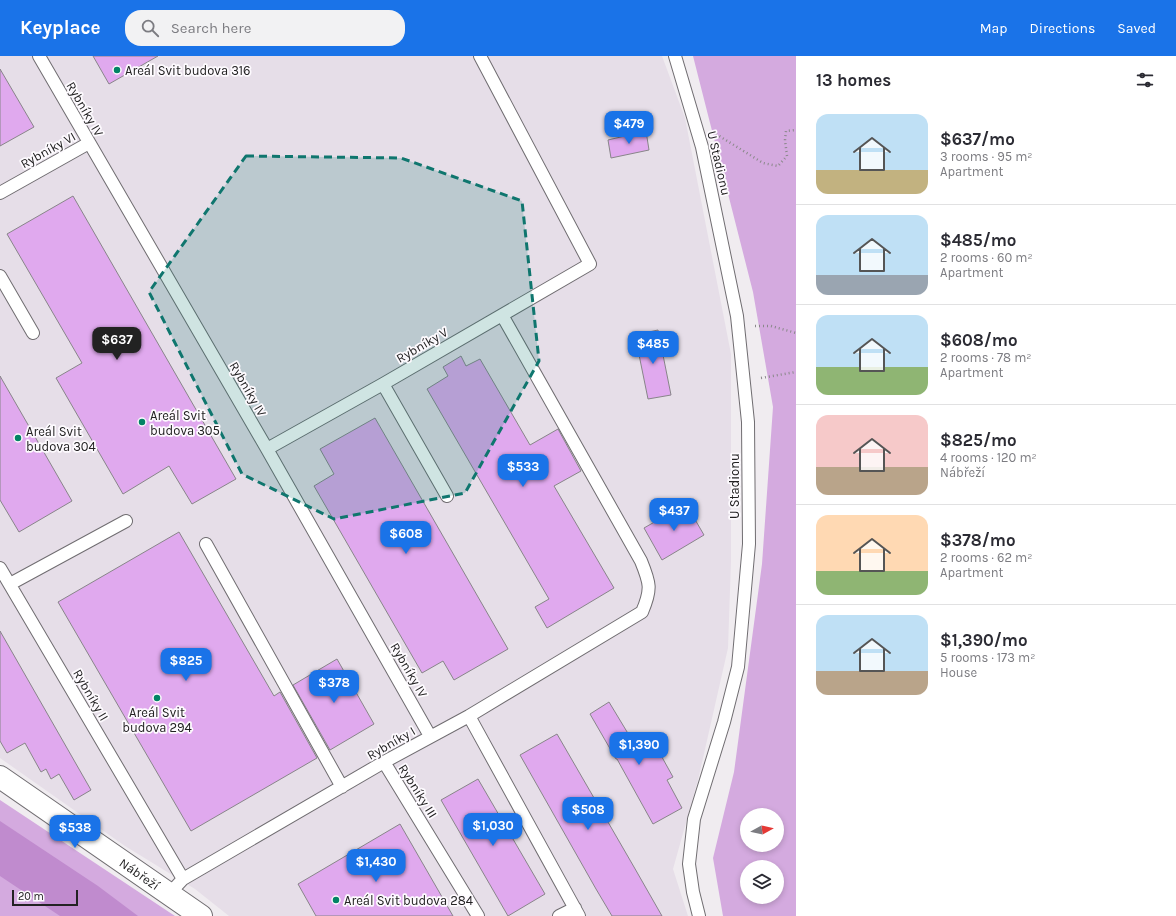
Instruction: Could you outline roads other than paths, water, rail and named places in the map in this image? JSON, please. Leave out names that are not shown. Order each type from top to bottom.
[{"type":"street","name":"Nábřeží","points":[[0,777],[176,886],[201,916]]},
{"type":"lane","name":"Rybníky IV","points":[[39,56],[267,449],[430,736]]},
{"type":"lane","name":"Rybníky V","points":[[267,449],[383,384],[590,264],[480,56]]},
{"type":"lane","name":"U Stadionu","points":[[675,56],[702,147],[737,316],[748,422],[749,544],[738,667],[724,722],[694,819],[689,864],[693,892],[699,916]]},
{"type":"lane","name":"Rybníky VI","points":[[0,193],[89,143]]},
{"type":"lane","points":[[0,276],[33,333]]},
{"type":"lane","name":"Rybníky I","points":[[176,886],[384,762],[469,716],[642,612],[648,600],[649,582],[641,562],[502,315]]},
{"type":"lane","points":[[383,384],[447,496]]},
{"type":"lane","points":[[10,584],[126,521]]},
{"type":"lane","points":[[206,544],[342,787]]},
{"type":"lane","name":"Rybníky II","points":[[1,570],[176,886]]},
{"type":"lane","points":[[469,716],[577,912],[559,916]]},
{"type":"lane","name":"Rybníky III","points":[[384,762],[478,916]]},
{"type":"place","name":"Areál Svit budova 316","points":[[117,70]]},
{"type":"place","name":"Areál Svit budova 305","points":[[142,422]]},
{"type":"place","name":"Areál Svit budova 304","points":[[18,438]]},
{"type":"place","name":"Areál Svit budova 294","points":[[157,698]]},
{"type":"place","name":"Areál Svit budova 284","points":[[336,900]]}]
